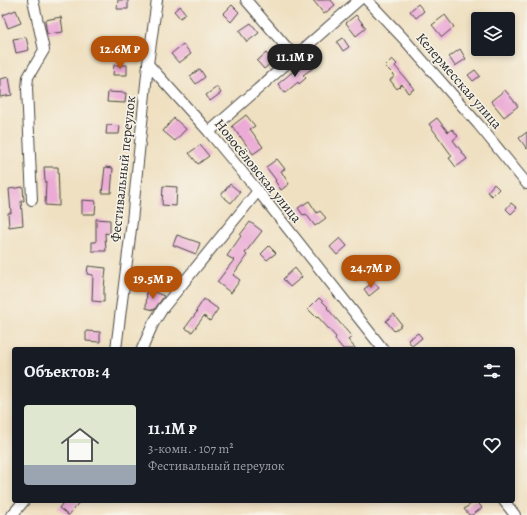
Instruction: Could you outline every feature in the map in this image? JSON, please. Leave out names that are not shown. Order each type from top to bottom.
[{"type":"street","points":[[32,200],[27,88],[28,77],[44,50],[33,0]]},
{"type":"street","points":[[148,64],[157,0]]},
{"type":"street","points":[[246,0],[295,57]]},
{"type":"street","points":[[209,132],[359,0]]},
{"type":"street","name":"Келермесская улица","points":[[367,0],[403,38],[478,124],[527,184]]},
{"type":"street","name":"Новосёловская улица","points":[[148,64],[209,132],[258,191],[381,347]]},
{"type":"street","name":"Фестивальный переулок","points":[[116,347],[132,221],[148,64]]},
{"type":"street","points":[[143,347],[153,324],[163,308],[258,191]]},
{"type":"street","points":[[12,515],[22,503]]},
{"type":"street","points":[[506,503],[515,515]]},
{"type":"building","points":[[118,0],[128,0],[128,9],[117,9]]},
{"type":"building","points":[[313,0],[331,0],[335,5],[324,14]]},
{"type":"building","points":[[418,4],[424,11],[416,18],[410,11]]},
{"type":"building","points":[[232,5],[239,12],[231,22],[223,14]]},
{"type":"building","points":[[180,6],[186,14],[180,18],[174,11]]},
{"type":"building","points":[[16,10],[21,23],[8,28],[3,15]]},
{"type":"building","points":[[356,15],[366,28],[356,36],[346,23]]},
{"type":"building","points":[[445,15],[454,27],[442,37],[432,25]]},
{"type":"building","points":[[61,17],[63,32],[47,34],[45,20]]},
{"type":"building","points":[[251,23],[259,33],[247,42],[239,31]]},
{"type":"building","points":[[26,37],[29,50],[16,53],[13,39]]},
{"type":"building","points":[[343,38],[349,47],[343,51],[337,42]]},
{"type":"building","points":[[114,40],[129,40],[129,49],[114,49]]},
{"type":"building","points":[[183,44],[191,54],[179,63],[171,54]]},
{"type":"building","points":[[460,49],[466,59],[455,66],[449,57]]},
{"type":"building","points":[[266,53],[273,61],[264,69],[257,61]]},
{"type":"building","points":[[392,59],[397,64],[395,66],[414,89],[408,93],[402,84],[397,89],[390,80],[395,76],[385,66]]},
{"type":"building","points":[[308,62],[313,68],[303,75],[306,78],[299,84],[298,82],[285,93],[278,84],[297,68],[299,70]]},
{"type":"building","points":[[114,65],[127,65],[127,75],[113,75]]},
{"type":"building","points":[[200,69],[205,77],[196,84],[190,76]]},
{"type":"building","points":[[475,70],[480,76],[473,81],[468,75]]},
{"type":"building","points":[[9,77],[12,95],[0,97],[0,79]]},
{"type":"building","points":[[217,87],[221,93],[210,101],[206,95]]},
{"type":"building","points":[[505,90],[518,106],[504,117],[491,101]]},
{"type":"building","points":[[108,92],[126,93],[125,103],[107,102]]},
{"type":"building","points":[[246,115],[255,126],[250,129],[263,147],[253,154],[232,126]]},
{"type":"building","points":[[174,118],[186,129],[175,141],[163,131]]},
{"type":"building","points":[[437,118],[448,132],[452,129],[458,136],[453,140],[467,159],[456,167],[449,158],[452,156],[429,124]]},
{"type":"building","points":[[107,125],[120,126],[119,134],[106,134]]},
{"type":"building","points":[[527,132],[527,149],[519,138]]},
{"type":"building","points":[[200,145],[209,156],[198,164],[189,153]]},
{"type":"building","points":[[277,159],[285,169],[281,171],[289,184],[281,190],[275,181],[276,180],[266,167]]},
{"type":"building","points":[[44,167],[58,167],[59,206],[45,205],[46,181]]},
{"type":"building","points":[[105,167],[113,168],[111,193],[102,193]]},
{"type":"building","points":[[230,184],[240,192],[231,203],[221,195]]},
{"type":"building","points":[[494,184],[499,189],[492,196],[487,192]]},
{"type":"building","points":[[163,186],[177,187],[176,206],[162,205]]},
{"type":"building","points":[[23,187],[24,201],[21,201],[23,225],[9,227],[8,213],[11,213],[9,189]]},
{"type":"building","points":[[82,200],[96,201],[95,214],[82,214]]},
{"type":"building","points":[[309,201],[317,213],[320,211],[326,218],[315,226],[306,214],[303,215],[298,208]]},
{"type":"building","points":[[511,203],[517,208],[511,214],[506,209]]},
{"type":"building","points":[[96,219],[110,220],[110,234],[105,233],[106,251],[92,251],[92,242],[96,242]]},
{"type":"building","points":[[250,222],[262,231],[245,253],[247,255],[233,275],[240,280],[231,293],[217,282],[234,260],[227,256]]},
{"type":"building","points":[[177,235],[200,243],[196,254],[173,245]]},
{"type":"building","points":[[340,238],[347,246],[337,255],[330,247]]},
{"type":"building","points":[[269,246],[276,253],[267,260],[261,254]]},
{"type":"building","points":[[356,265],[363,274],[355,281],[347,273]]},
{"type":"building","points":[[88,266],[106,268],[104,302],[92,301],[93,275],[87,274]]},
{"type":"building","points":[[173,268],[182,273],[175,282],[167,278]]},
{"type":"building","points":[[295,268],[302,277],[290,287],[283,279]]},
{"type":"building","points":[[374,282],[379,288],[369,296],[364,289]]},
{"type":"building","points":[[147,289],[164,296],[154,310],[146,308]]},
{"type":"building","points":[[319,298],[352,337],[348,340],[354,347],[341,347],[335,339],[336,337],[318,317],[317,318],[308,309]]},
{"type":"building","points":[[204,299],[218,309],[210,321],[204,316],[192,332],[185,328],[197,312],[196,311]]},
{"type":"building","points":[[394,314],[402,325],[394,331],[386,321]]},
{"type":"building","points":[[86,331],[100,332],[100,342],[86,341]]},
{"type":"building","points":[[418,333],[422,338],[412,346],[408,340]]},
{"type":"building","points":[[63,503],[78,503],[69,515],[59,508]]},
{"type":"building","points":[[472,503],[478,503],[482,508],[472,515],[469,515],[464,509]]}]
